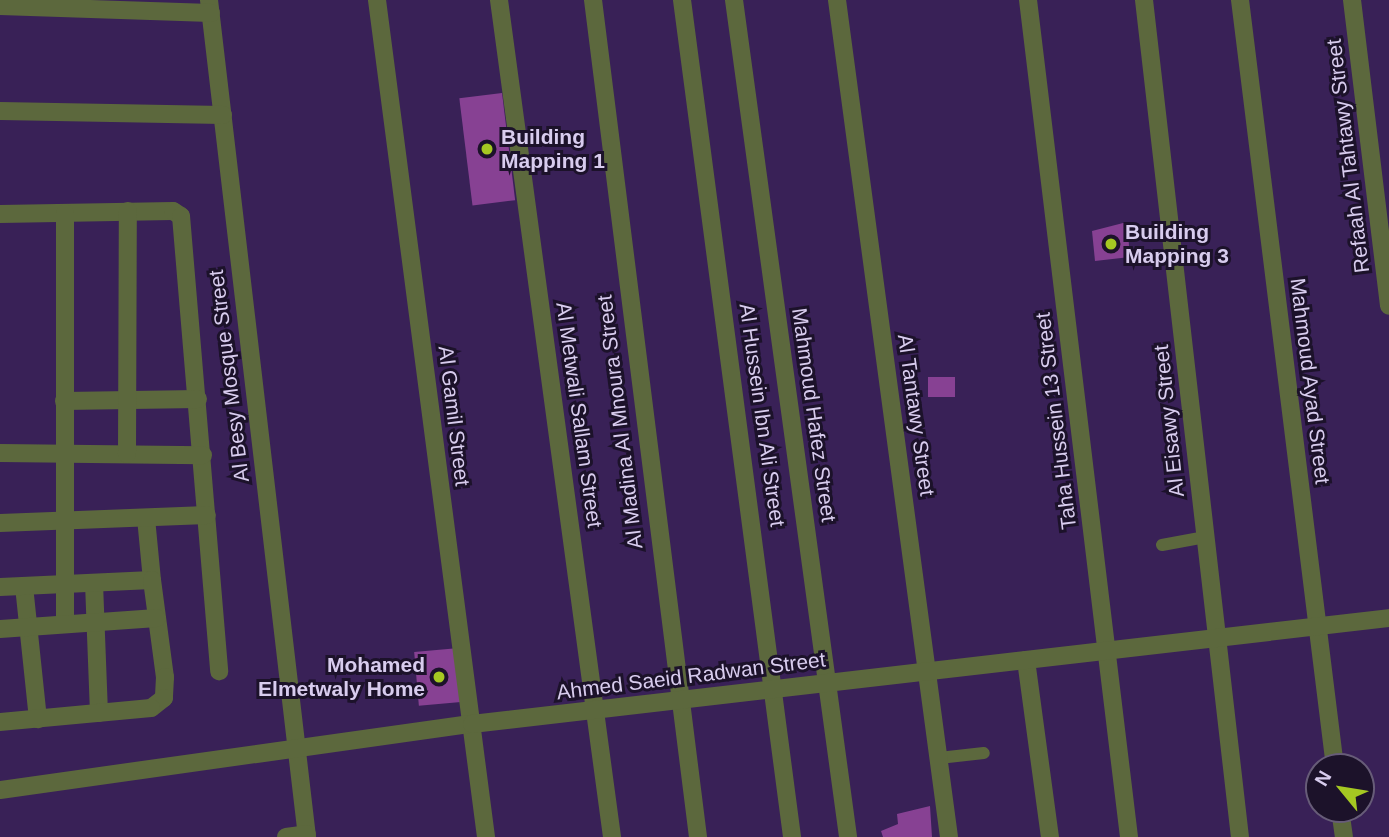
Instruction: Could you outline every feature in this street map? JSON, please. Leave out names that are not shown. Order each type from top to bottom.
[{"type":"street","name":"Al Gamil Street","points":[[377,0],[486,837]]},
{"type":"street","name":"Al Metwali Sallam Street","points":[[499,0],[612,837]]},
{"type":"street","name":"Al Madina Al Mnoura Street","points":[[593,0],[676,700],[698,837]]},
{"type":"street","name":"Al Hussein Ibn Ali Street","points":[[682,0],[777,689],[793,837]]},
{"type":"street","name":"Mahmoud Hafez Street","points":[[734,0],[848,837]]},
{"type":"street","name":"Al Tantawy Street","points":[[837,0],[949,837]]},
{"type":"street","name":"Taha Hussein 13 Street","points":[[1028,0],[1129,837]]},
{"type":"street","name":"Al Eisawy Street","points":[[1144,0],[1240,837]]},
{"type":"street","name":"Mahmoud Ayad Street","points":[[1240,0],[1333,753]]},
{"type":"street","name":"Refaah Al Tahtawy Street","points":[[1352,0],[1389,306]]},
{"type":"street","points":[[0,6],[210,6]]},
{"type":"street","name":"Al Besy Mosque Street","points":[[210,6],[307,835]]},
{"type":"street","points":[[0,111],[223,115]]},
{"type":"street","points":[[127,454],[128,211]]},
{"type":"street","points":[[0,214],[128,211],[181,216],[219,671]]},
{"type":"street","points":[[65,213],[62,521],[65,624]]},
{"type":"street","points":[[64,401],[198,399]]},
{"type":"street","points":[[0,453],[202,455]]},
{"type":"street","points":[[0,523],[207,515]]},
{"type":"street","points":[[0,722],[151,708],[164,698],[146,518]]},
{"type":"street","points":[[0,587],[152,580]]},
{"type":"street","points":[[94,583],[99,713]]},
{"type":"street","points":[[24,586],[38,719]]},
{"type":"street","points":[[0,629],[157,618]]},
{"type":"street","name":"Ahmed Saeid Radwan Street","points":[[0,790],[472,724],[1389,618]]},
{"type":"street","points":[[1026,660],[1050,837]]},
{"type":"street","points":[[286,837],[307,835]]},
{"type":"lane","points":[[1162,545],[1205,537]]},
{"type":"lane","points":[[939,758],[984,753]]},
{"type":"building","name":"Building Mapping 1","points":[[502,93],[515,200],[472,205],[459,98]]},
{"type":"building","name":"Building Mapping 3","points":[[1127,222],[1130,257],[1095,261],[1092,231]]},
{"type":"building","points":[[928,377],[955,377],[955,397],[928,397]]},
{"type":"building","name":"Mohamed Elmetwaly Home","points":[[459,648],[464,702],[419,706],[414,652]]},
{"type":"building","points":[[930,806],[932,837],[883,837],[881,831],[898,824],[897,814]]},
{"type":"place","name":"Building Mapping 1","points":[[487,149]]},
{"type":"place","name":"Building Mapping 3","points":[[1111,244]]},
{"type":"place","name":"Mohamed Elmetwaly Home","points":[[439,677]]}]
